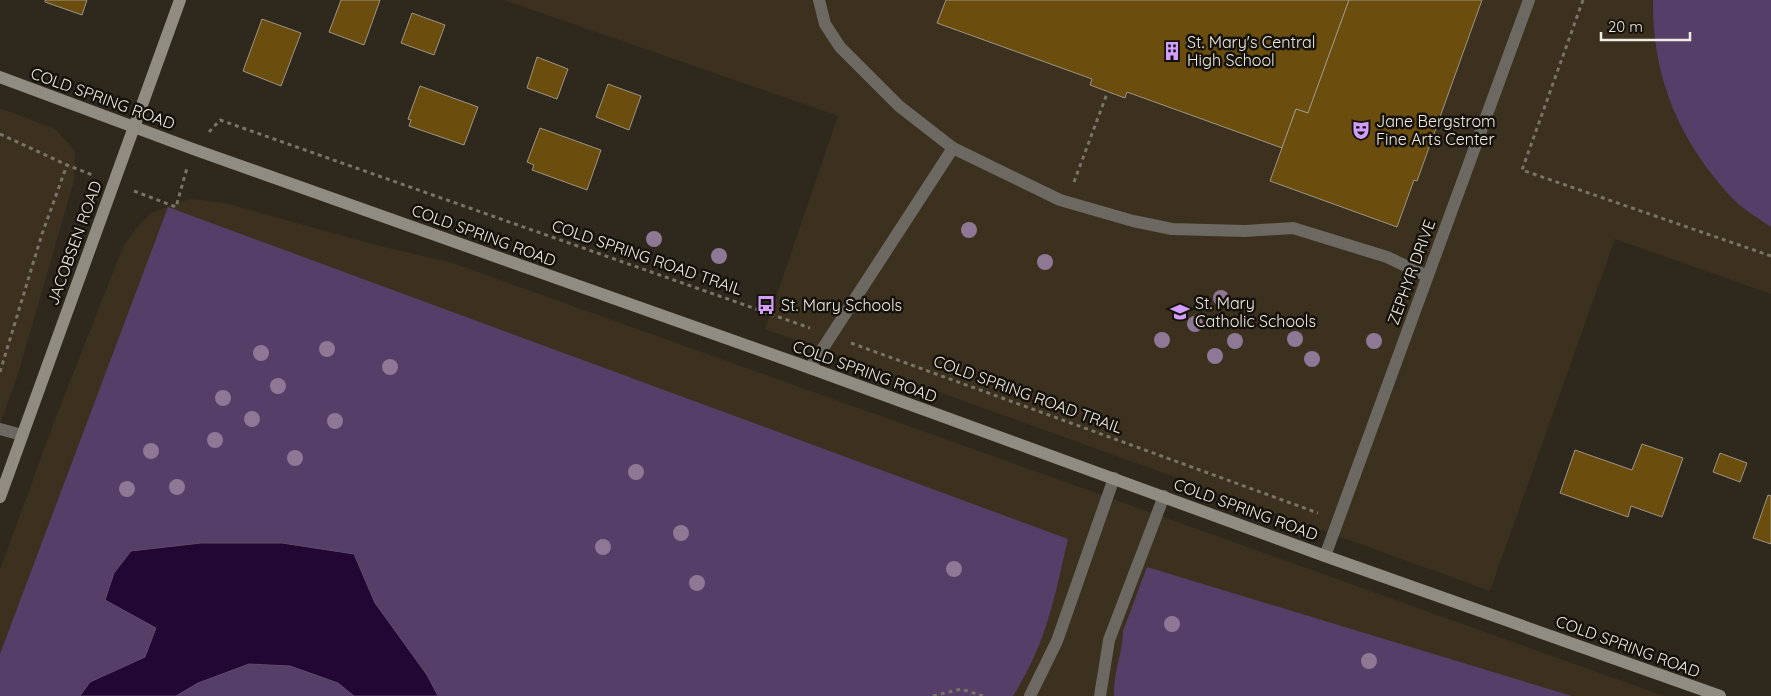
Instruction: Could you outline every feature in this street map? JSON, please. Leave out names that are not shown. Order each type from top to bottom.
[{"type":"street","name":"JACOBSEN ROAD","points":[[0,497],[112,182],[180,0]]},
{"type":"street","name":"COLD SPRING ROAD","points":[[0,77],[192,149],[810,368],[1325,556],[1720,696]]},
{"type":"lane","points":[[819,0],[825,24],[840,47],[899,106],[953,148],[1060,200],[1133,221],[1172,228],[1245,231],[1293,228],[1387,257],[1427,276]]},
{"type":"lane","name":"ZEPHYR DRIVE","points":[[1325,556],[1529,0]]},
{"type":"lane","points":[[810,368],[953,148]]},
{"type":"lane","points":[[0,429],[22,436]]},
{"type":"lane","points":[[1030,696],[1057,641],[1114,478]]},
{"type":"lane","points":[[1100,696],[1109,640],[1164,496]]},
{"type":"path","points":[[1583,0],[1522,170],[1771,256]]},
{"type":"path","points":[[1072,188],[1108,92]]},
{"type":"path","name":"COLD SPRING ROAD TRAIL","points":[[0,134],[67,165],[176,207],[192,149],[220,120],[832,336],[1338,520]]},
{"type":"path","points":[[0,372],[42,234],[67,165]]},
{"type":"path","points":[[933,696],[961,689],[984,696]]},
{"type":"shaded area","name":"St. Mary Catholic Schools","points":[[504,0],[1771,0],[1771,294],[1615,239],[1490,591],[765,329],[838,116]]},
{"type":"shaded area","points":[[1653,0],[1771,0],[1771,227],[1734,200],[1698,156],[1684,132],[1664,83],[1654,29]]},
{"type":"shaded area","points":[[0,108],[55,129],[75,151],[74,181],[18,374],[0,424]]},
{"type":"shaded area","points":[[189,199],[225,203],[372,244],[453,263],[1664,696],[0,696],[0,570],[54,422],[123,247],[137,227],[151,213]]},
{"type":"shaded area","points":[[168,207],[1068,539],[1048,620],[1025,676],[1013,696],[0,696],[0,654]]},
{"type":"shaded area","points":[[201,543],[282,543],[354,554],[375,603],[427,675],[438,696],[354,696],[338,683],[290,666],[249,664],[198,683],[176,696],[80,696],[90,682],[145,657],[156,628],[105,600],[114,573],[131,551]]},
{"type":"shaded area","points":[[1147,567],[1572,696],[1114,696],[1123,631]]},
{"type":"building","points":[[45,0],[87,0],[82,15],[45,2]]},
{"type":"building","points":[[341,0],[380,0],[364,45],[329,32]]},
{"type":"building","name":"St. Mary's Central High School","points":[[946,0],[1349,0],[1308,113],[1296,109],[1282,148],[1127,92],[1125,98],[1090,85],[1092,79],[937,23]]},
{"type":"building","name":"Jane Bergstrom Fine Arts Center","points":[[1349,0],[1482,0],[1417,181],[1414,180],[1397,227],[1270,181],[1296,109],[1308,113]]},
{"type":"building","points":[[412,13],[445,25],[434,55],[401,43]]},
{"type":"building","points":[[262,19],[301,33],[281,86],[243,71]]},
{"type":"building","points":[[537,57],[568,69],[557,99],[527,88]]},
{"type":"building","points":[[608,84],[641,96],[629,130],[596,117]]},
{"type":"building","points":[[420,86],[478,107],[464,145],[409,126],[411,120],[408,119]]},
{"type":"building","points":[[540,128],[601,150],[587,190],[532,170],[534,165],[527,162]]},
{"type":"building","points":[[1642,444],[1683,458],[1662,517],[1631,506],[1628,517],[1560,493],[1575,450],[1632,470]]},
{"type":"building","points":[[1720,453],[1747,463],[1740,482],[1713,472]]},
{"type":"building","points":[[1768,495],[1771,496],[1771,544],[1753,538]]},
{"type":"place","name":"St. Mary's Central High School","points":[[1172,51]]},
{"type":"place","name":"Jane Bergstrom Fine Arts Center","points":[[1361,130]]},
{"type":"place","name":"St. Mary Schools","points":[[766,305]]},
{"type":"place","name":"St. Mary Catholic Schools","points":[[1180,312]]}]
